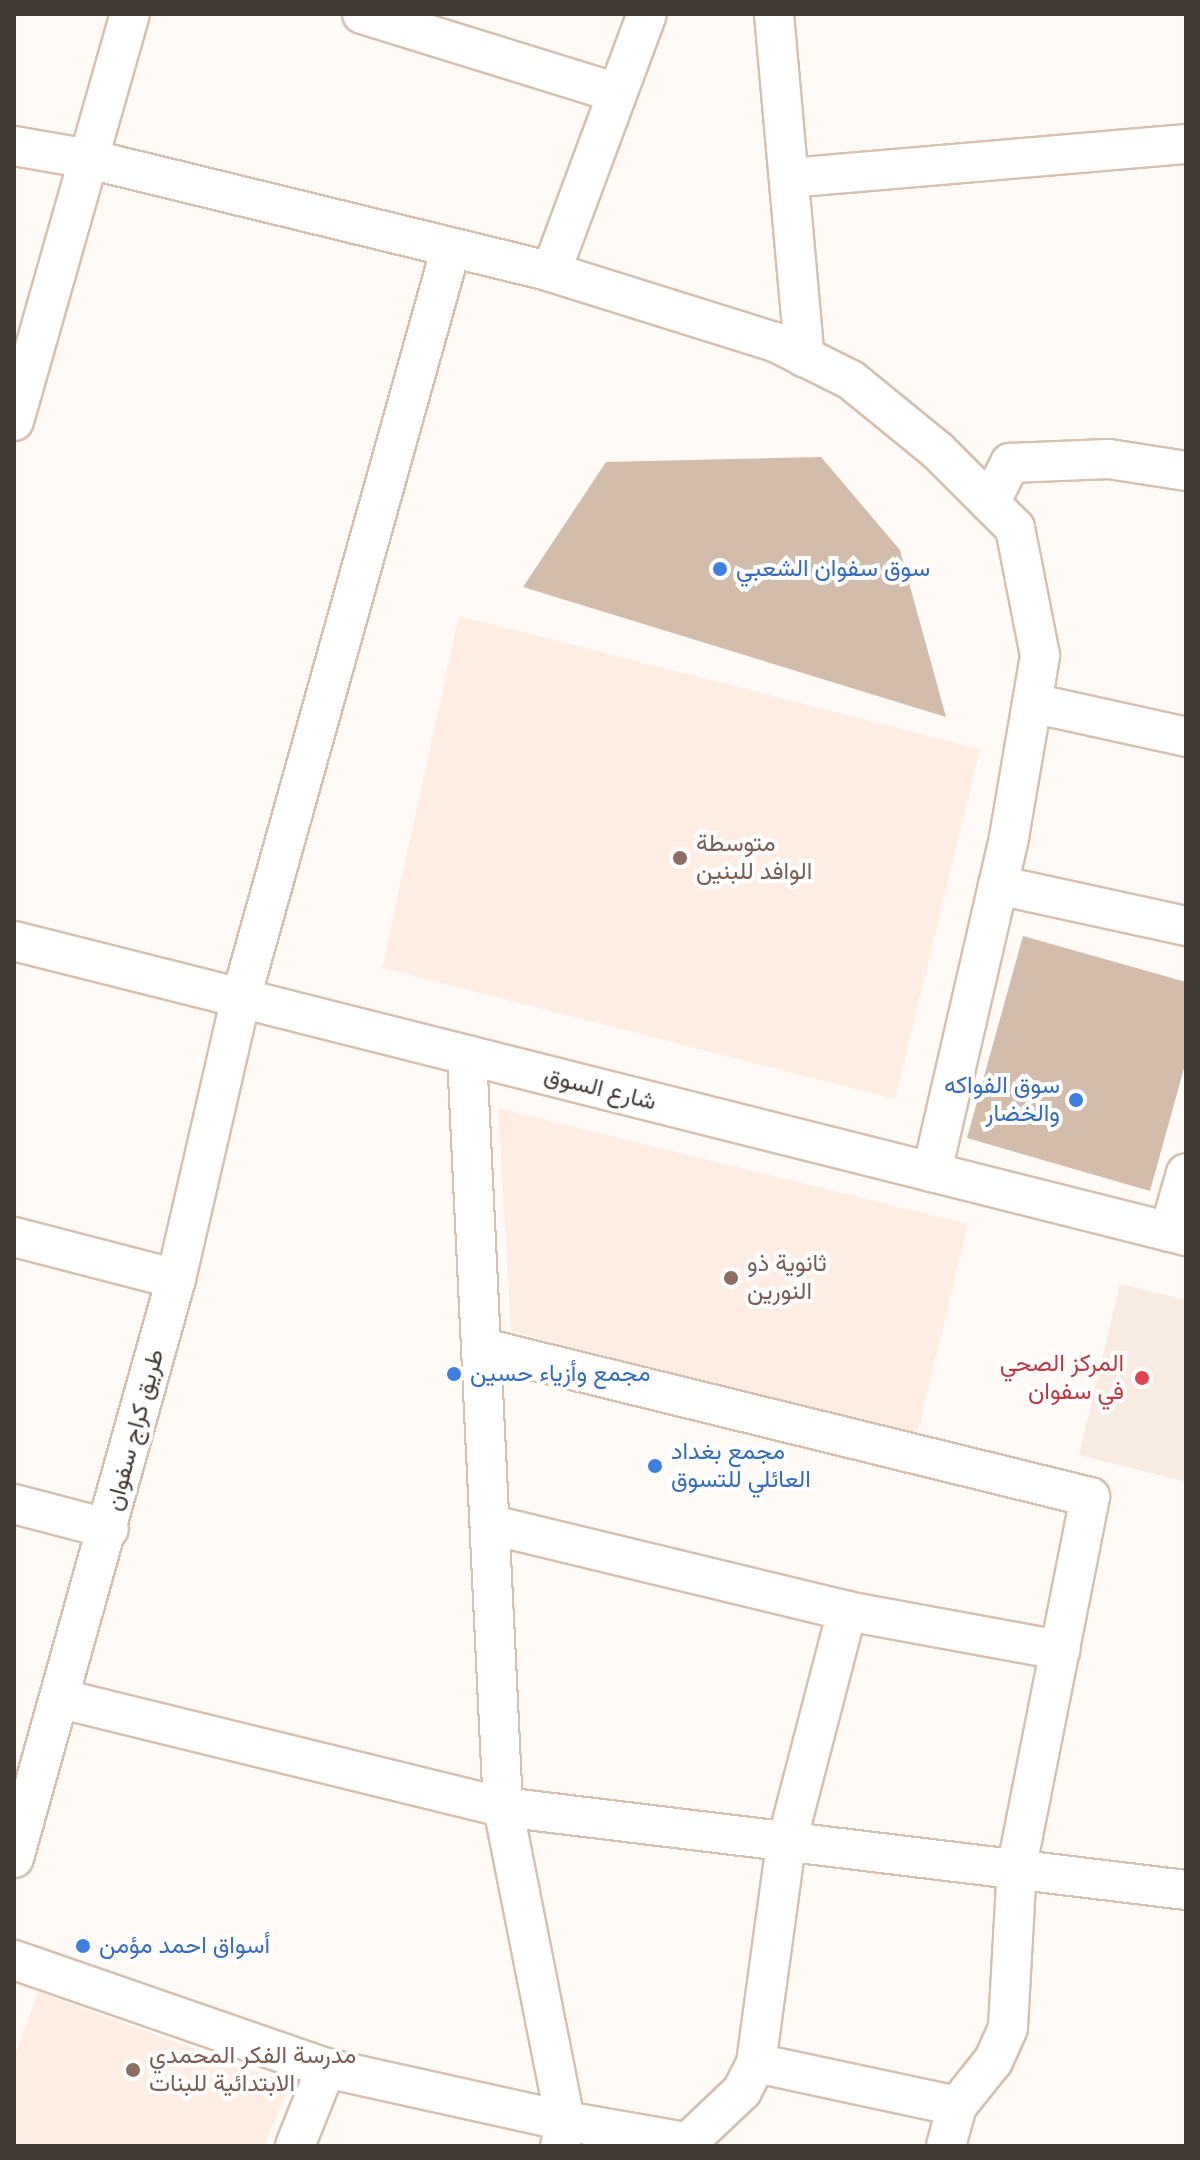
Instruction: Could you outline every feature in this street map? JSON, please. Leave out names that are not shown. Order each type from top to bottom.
[{"type":"street","points":[[14,421],[130,14]]},
{"type":"street","points":[[362,14],[617,93]]},
{"type":"street","points":[[551,272],[647,14]]},
{"type":"street","points":[[774,14],[805,358]]},
{"type":"street","points":[[789,178],[1186,144]]},
{"type":"street","points":[[14,146],[89,159],[551,272],[762,337],[851,380],[938,451],[1015,528],[1040,656],[998,885],[932,1172]]},
{"type":"street","name":"طريق كراج سفوان","points":[[14,1858],[30,1738],[62,1699],[176,1279],[241,998],[451,248]]},
{"type":"street","points":[[990,503],[1010,463],[1109,459],[1186,471]]},
{"type":"street","points":[[1032,703],[1186,737]]},
{"type":"street","points":[[998,885],[1186,926]]},
{"type":"street","name":"شارع السوق","points":[[14,941],[1178,1234]]},
{"type":"street","points":[[467,1055],[492,1525],[503,1807],[562,2134]]},
{"type":"street","points":[[1178,1234],[1186,1173]]},
{"type":"street","points":[[14,1237],[176,1279]]},
{"type":"street","points":[[483,1348],[1090,1497],[1017,1866],[1008,2028],[993,2061],[957,2106],[946,2146]]},
{"type":"street","points":[[14,1504],[109,1529]]},
{"type":"street","points":[[492,1525],[847,1611],[1060,1650]]},
{"type":"street","points":[[14,1960],[326,2068],[562,2134],[685,2144],[742,2091],[756,2063],[786,1845],[847,1611]]},
{"type":"street","points":[[62,1699],[503,1807],[786,1845],[1017,1866],[1186,1890]]},
{"type":"street","points":[[756,2063],[957,2106]]},
{"type":"street","points":[[295,2146],[326,2068]]},
{"type":"shaded area","name":"متوسطة الوافد للبنين","points":[[459,616],[980,749],[895,1099],[382,968]]},
{"type":"shaded area","name":"ثانوية ذو النورين","points":[[498,1108],[968,1224],[916,1438],[511,1331]]},
{"type":"shaded area","name":"المركز الصحي في سفوان","points":[[1120,1284],[1186,1300],[1186,1482],[1079,1455]]},
{"type":"shaded area","name":"مدرسة الفكر المحمدي الابتدائية للبنات","points":[[38,1992],[290,2084],[264,2146],[14,2146],[14,2057]]},
{"type":"building","name":"سوق سفوان الشعبي","points":[[821,457],[900,550],[946,717],[523,587],[606,462]]},
{"type":"building","name":"سوق الفواكه والخضار","points":[[1023,936],[1186,982],[1186,1061],[1150,1191],[967,1138]]},
{"type":"place","name":"سوق سفوان الشعبي","points":[[720,569]]},
{"type":"place","name":"متوسطة الوافد للبنين","points":[[680,858]]},
{"type":"place","name":"سوق الفواكه والخضار","points":[[1076,1100]]},
{"type":"place","name":"ثانوية ذو النورين","points":[[731,1278]]},
{"type":"place","name":"مجمع وأزياء حسين","points":[[454,1374]]},
{"type":"place","name":"المركز الصحي في سفوان","points":[[1142,1378]]},
{"type":"place","name":"مجمع بغداد العائلي للتسوق","points":[[655,1466]]},
{"type":"place","name":"أسواق احمد مؤمن","points":[[83,1946]]},
{"type":"place","name":"مدرسة الفكر المحمدي الابتدائية للبنات","points":[[133,2070]]}]
